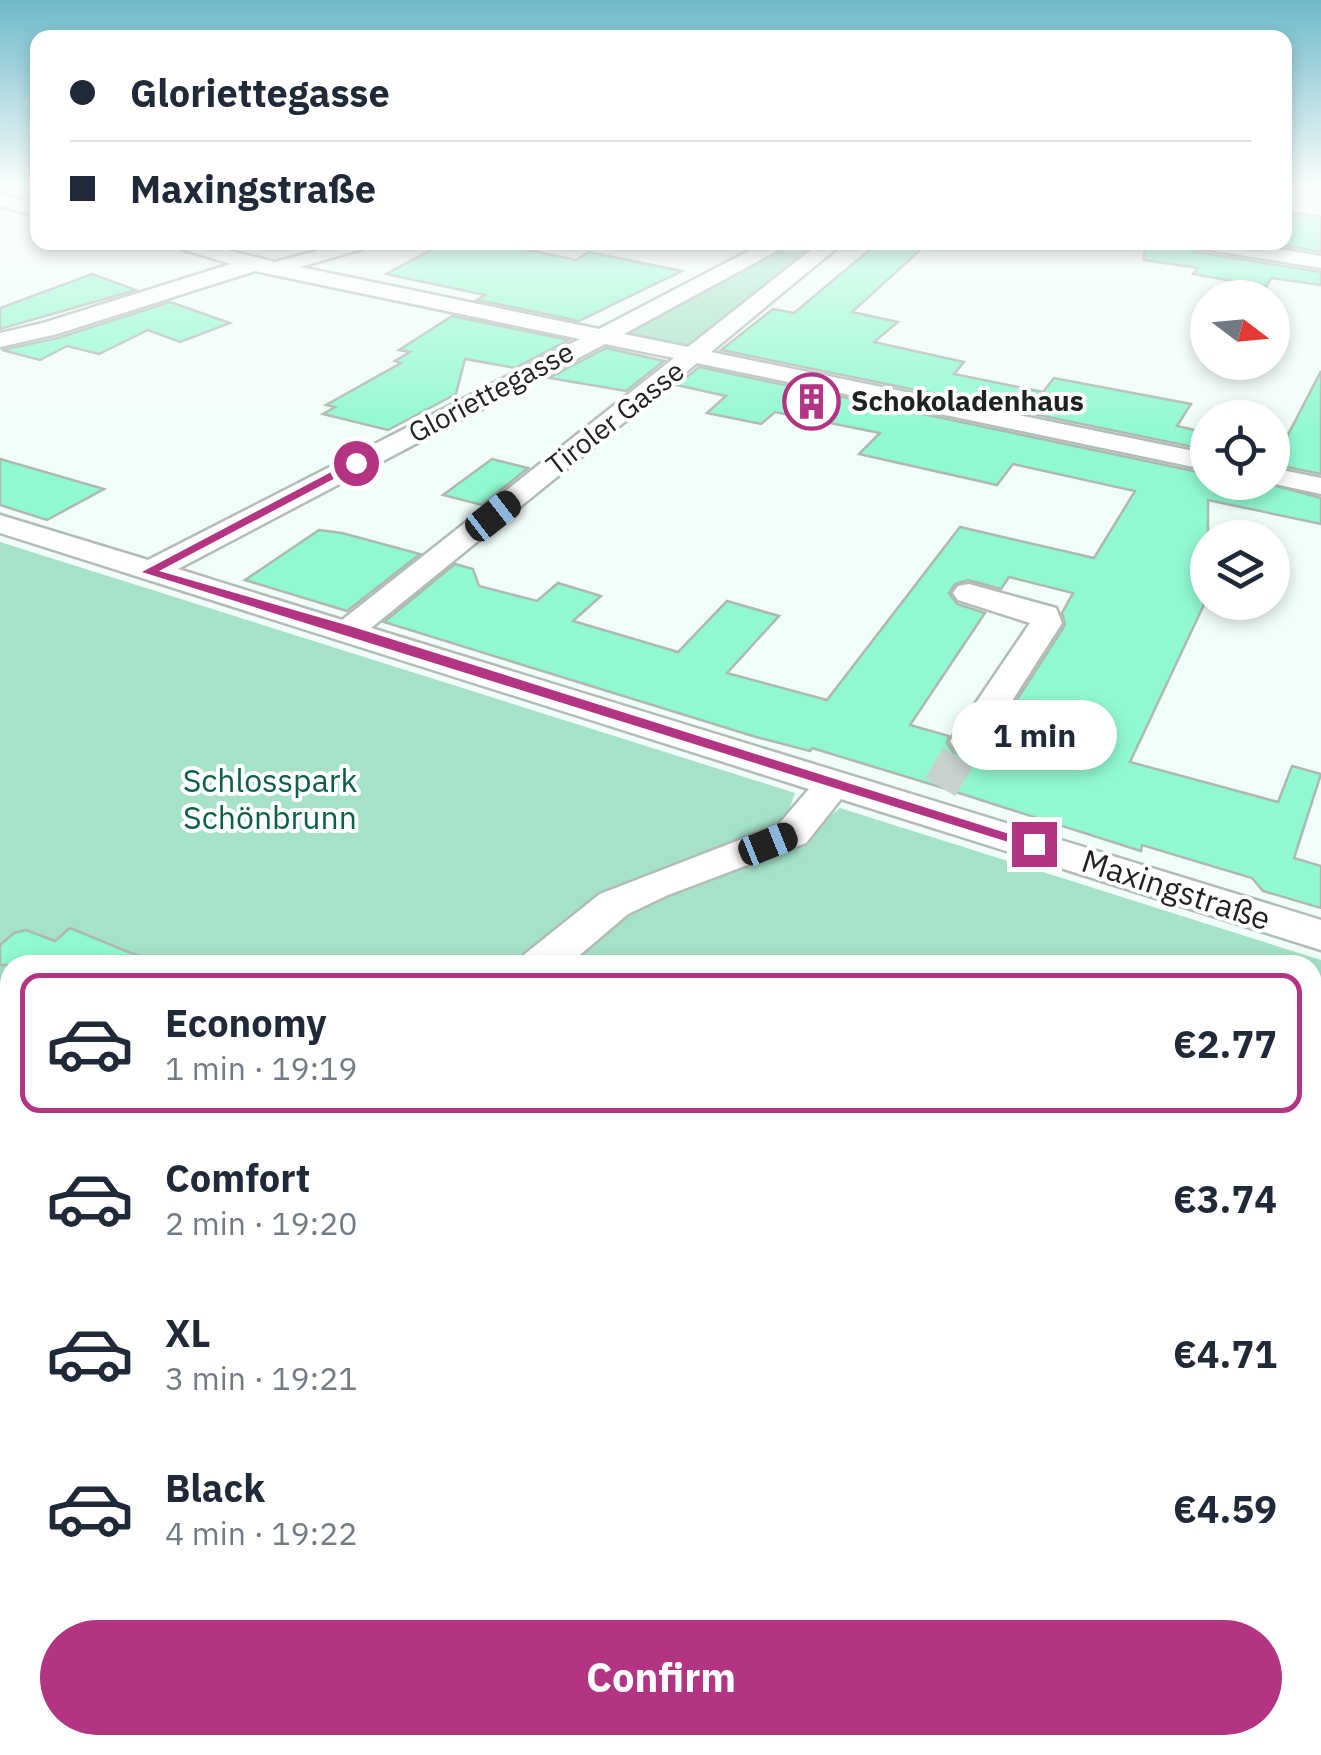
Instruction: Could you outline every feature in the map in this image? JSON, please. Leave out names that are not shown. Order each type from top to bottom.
[{"type":"street","points":[[0,340],[257,268]]},
{"type":"street","points":[[273,268],[1190,458]]},
{"type":"street","name":"Gloriettegasse","points":[[148,572],[731,268]]},
{"type":"street","points":[[694,356],[802,268]]},
{"type":"street","name":"Tiroler Gasse","points":[[349,630],[694,356]]},
{"type":"street","points":[[1290,480],[1321,486]]},
{"type":"street","name":"Maxingstraße","points":[[0,524],[835,782],[933,799],[1321,935]]},
{"type":"street","points":[[968,741],[1046,623],[1046,615],[1034,610],[969,592]]},
{"type":"street","points":[[552,955],[614,904],[654,885],[792,834],[835,782]]},
{"type":"green space","points":[[746,268],[793,268],[696,343],[682,345],[628,333],[627,329]]},
{"type":"green space","name":"Schlosspark Schönbrunn","points":[[0,542],[795,793],[787,816],[819,825],[840,808],[1305,955],[0,955]]},
{"type":"building","points":[[397,268],[682,271],[579,321],[477,300],[485,295],[386,274]]},
{"type":"building","points":[[848,268],[901,268],[852,312],[898,322],[874,342],[964,362],[954,374],[1043,392],[1054,378],[1190,404],[1177,426],[1190,429],[1190,446],[721,350],[773,309],[794,313]]},
{"type":"building","points":[[1197,268],[1295,268],[1321,272],[1321,285],[1271,278],[1227,280],[1193,274]]},
{"type":"building","points":[[92,274],[136,290],[0,329],[0,308]]},
{"type":"building","points":[[170,302],[230,323],[180,342],[148,330],[99,354],[67,346],[40,360],[2,350],[58,338]]},
{"type":"building","points":[[452,316],[569,340],[515,368],[465,359],[456,394],[388,430],[323,414],[335,407],[326,405],[401,363],[395,361],[410,352],[399,350]]},
{"type":"building","points":[[606,348],[664,361],[626,391],[549,378]]},
{"type":"building","points":[[699,367],[1190,470],[1190,500],[1208,500],[1208,520],[1190,520],[1190,620],[1197,620],[1130,762],[1278,802],[1292,766],[1321,774],[1294,858],[1321,866],[1321,908],[1263,891],[1252,878],[1142,845],[1141,851],[812,748],[810,751],[756,737],[384,622],[455,564],[473,569],[479,586],[537,601],[558,583],[601,596],[573,621],[678,652],[727,601],[779,616],[727,673],[827,700],[960,527],[1094,558],[1135,491],[1013,464],[997,485],[859,454],[880,433],[775,412],[761,424],[707,413],[726,396],[677,385]],"holes":[[[1009,577],[1073,593],[1062,613],[1065,625],[984,751],[969,756],[954,753],[947,743],[949,736],[910,725],[985,613],[957,604],[949,593],[955,584],[968,580],[1001,589]]]},
{"type":"building","points":[[1321,371],[1321,474],[1290,468],[1290,431]]},
{"type":"building","points":[[0,459],[104,489],[47,520],[0,505]]},
{"type":"building","points":[[492,459],[528,468],[482,505],[443,495]]},
{"type":"building","points":[[1290,490],[1321,498],[1321,524],[1208,500],[1290,500]]},
{"type":"building","points":[[319,530],[420,554],[347,611],[245,580]]},
{"type":"building","points":[[70,928],[136,955],[0,955],[0,945],[14,933],[26,930],[55,941]]},
{"type":"tunnel","points":[[940,787],[968,741]]},
{"type":"place","name":"Schokoladenhaus","points":[[812,401]]},
{"type":"route","points":[[356,463],[148,572],[349,630],[1034,844]]}]
